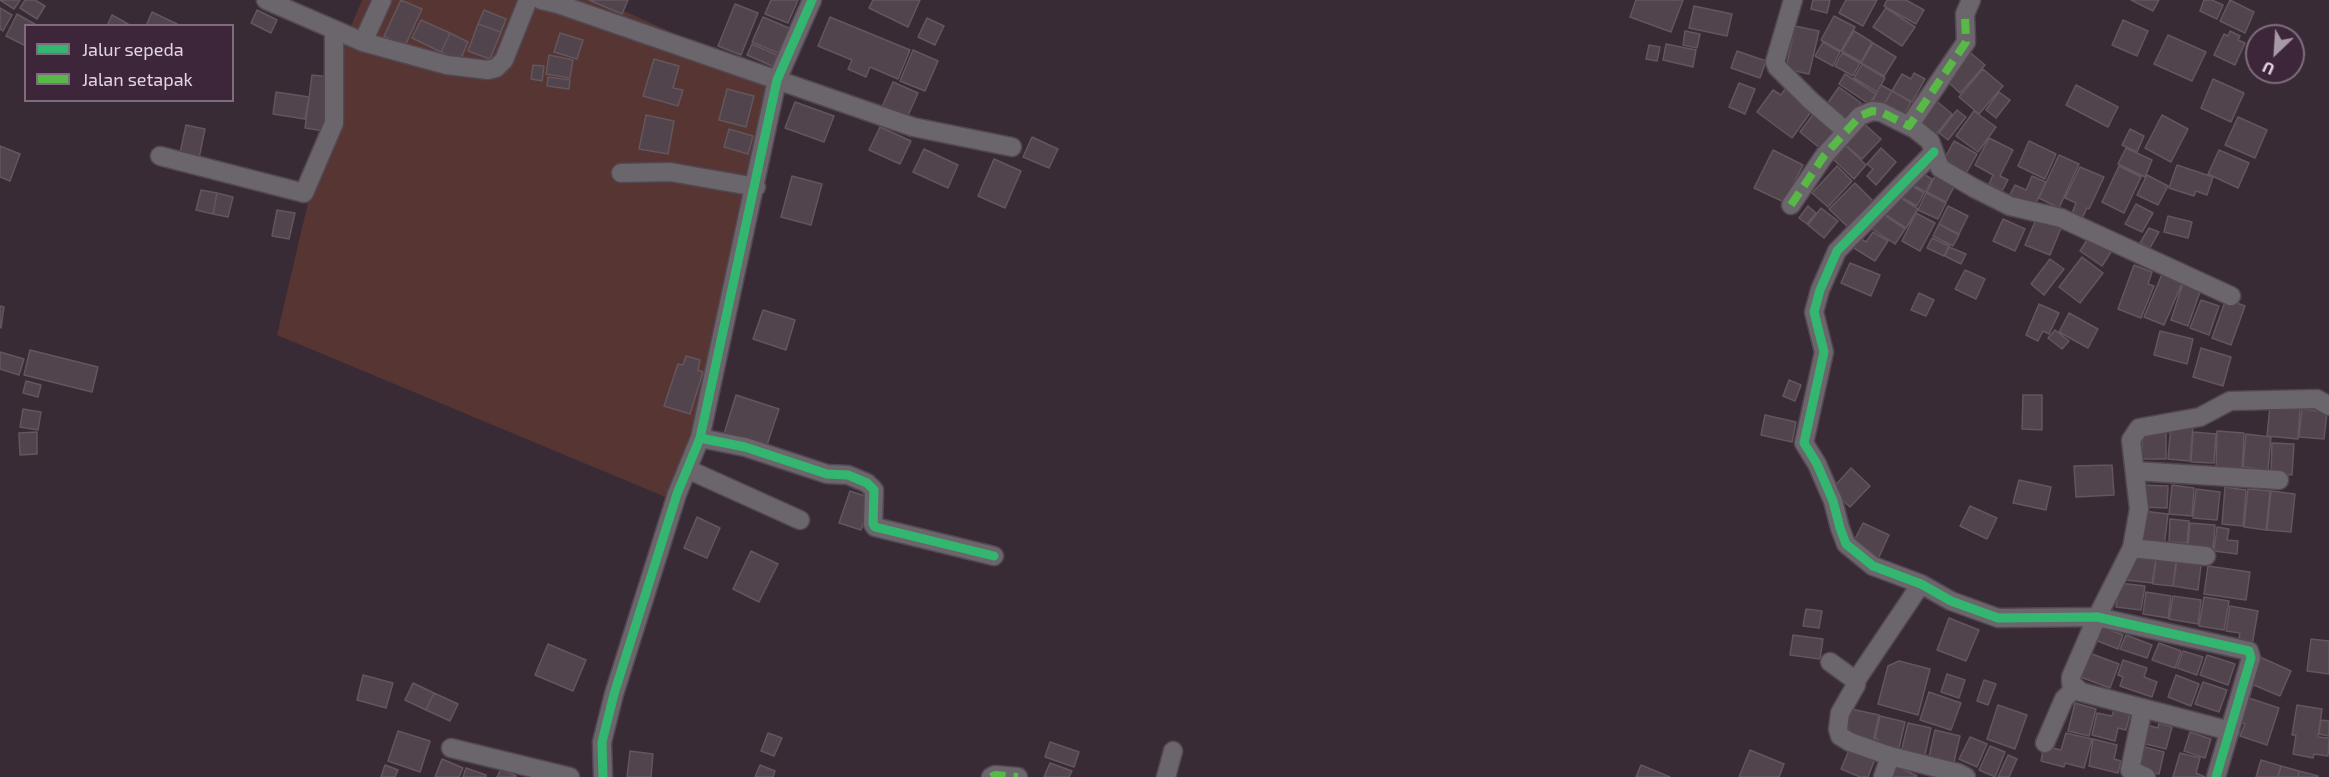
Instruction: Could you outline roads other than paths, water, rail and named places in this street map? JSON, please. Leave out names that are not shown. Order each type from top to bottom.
[{"type":"street","points":[[266,0],[363,42],[447,65],[492,69],[501,65],[504,60],[528,0]]},
{"type":"street","points":[[363,42],[382,0]]},
{"type":"street","points":[[541,0],[913,127],[1012,147]]},
{"type":"street","points":[[603,777],[602,742],[614,694],[687,469],[700,438],[756,187],[777,80],[812,0]]},
{"type":"street","points":[[1793,0],[1776,62],[1777,67],[1811,101],[1846,131]]},
{"type":"street","points":[[1909,126],[1966,42],[1965,14],[1971,0]]},
{"type":"street","points":[[160,156],[304,193],[334,123],[334,30]]},
{"type":"street","points":[[1791,205],[1824,156],[1860,116],[1872,111],[1881,112],[1909,126],[1930,141],[1939,165],[1944,171],[2010,206],[2061,218],[2231,296]]},
{"type":"street","points":[[1934,152],[1837,251],[1820,290],[1814,312],[1824,352],[1804,443],[1817,464],[1833,501],[1839,528],[1846,544],[1873,566],[1921,584],[1951,601],[1998,618],[2097,617],[2249,651],[2251,658],[2216,777]]},
{"type":"street","points":[[621,173],[670,172],[756,187]]},
{"type":"street","points":[[2230,730],[2075,688],[2071,683],[2071,677],[2097,617],[2132,548],[2139,509],[2131,440],[2139,428],[2200,417],[2230,400],[2317,399],[2329,406]]},
{"type":"street","points":[[700,438],[745,447],[825,474],[848,475],[867,483],[874,490],[873,524],[875,527],[994,556]]},
{"type":"street","points":[[687,469],[800,520]]},
{"type":"street","points":[[2136,471],[2279,480]]},
{"type":"street","points":[[2132,548],[2206,556]]},
{"type":"street","points":[[1921,584],[1855,682],[1856,685],[1840,713],[1838,729],[1840,736],[1850,742],[1890,756],[1959,773],[1966,777]]},
{"type":"street","points":[[1830,663],[1855,682]]},
{"type":"street","points":[[2045,743],[2064,699],[2075,688]]},
{"type":"street","points":[[2143,708],[2130,771],[2146,777]]},
{"type":"street","points":[[451,748],[570,777]]},
{"type":"street","points":[[1167,777],[1173,751]]},
{"type":"street","points":[[1883,777],[1890,756]]},
{"type":"street","points":[[991,777],[995,775],[1018,777]]}]
